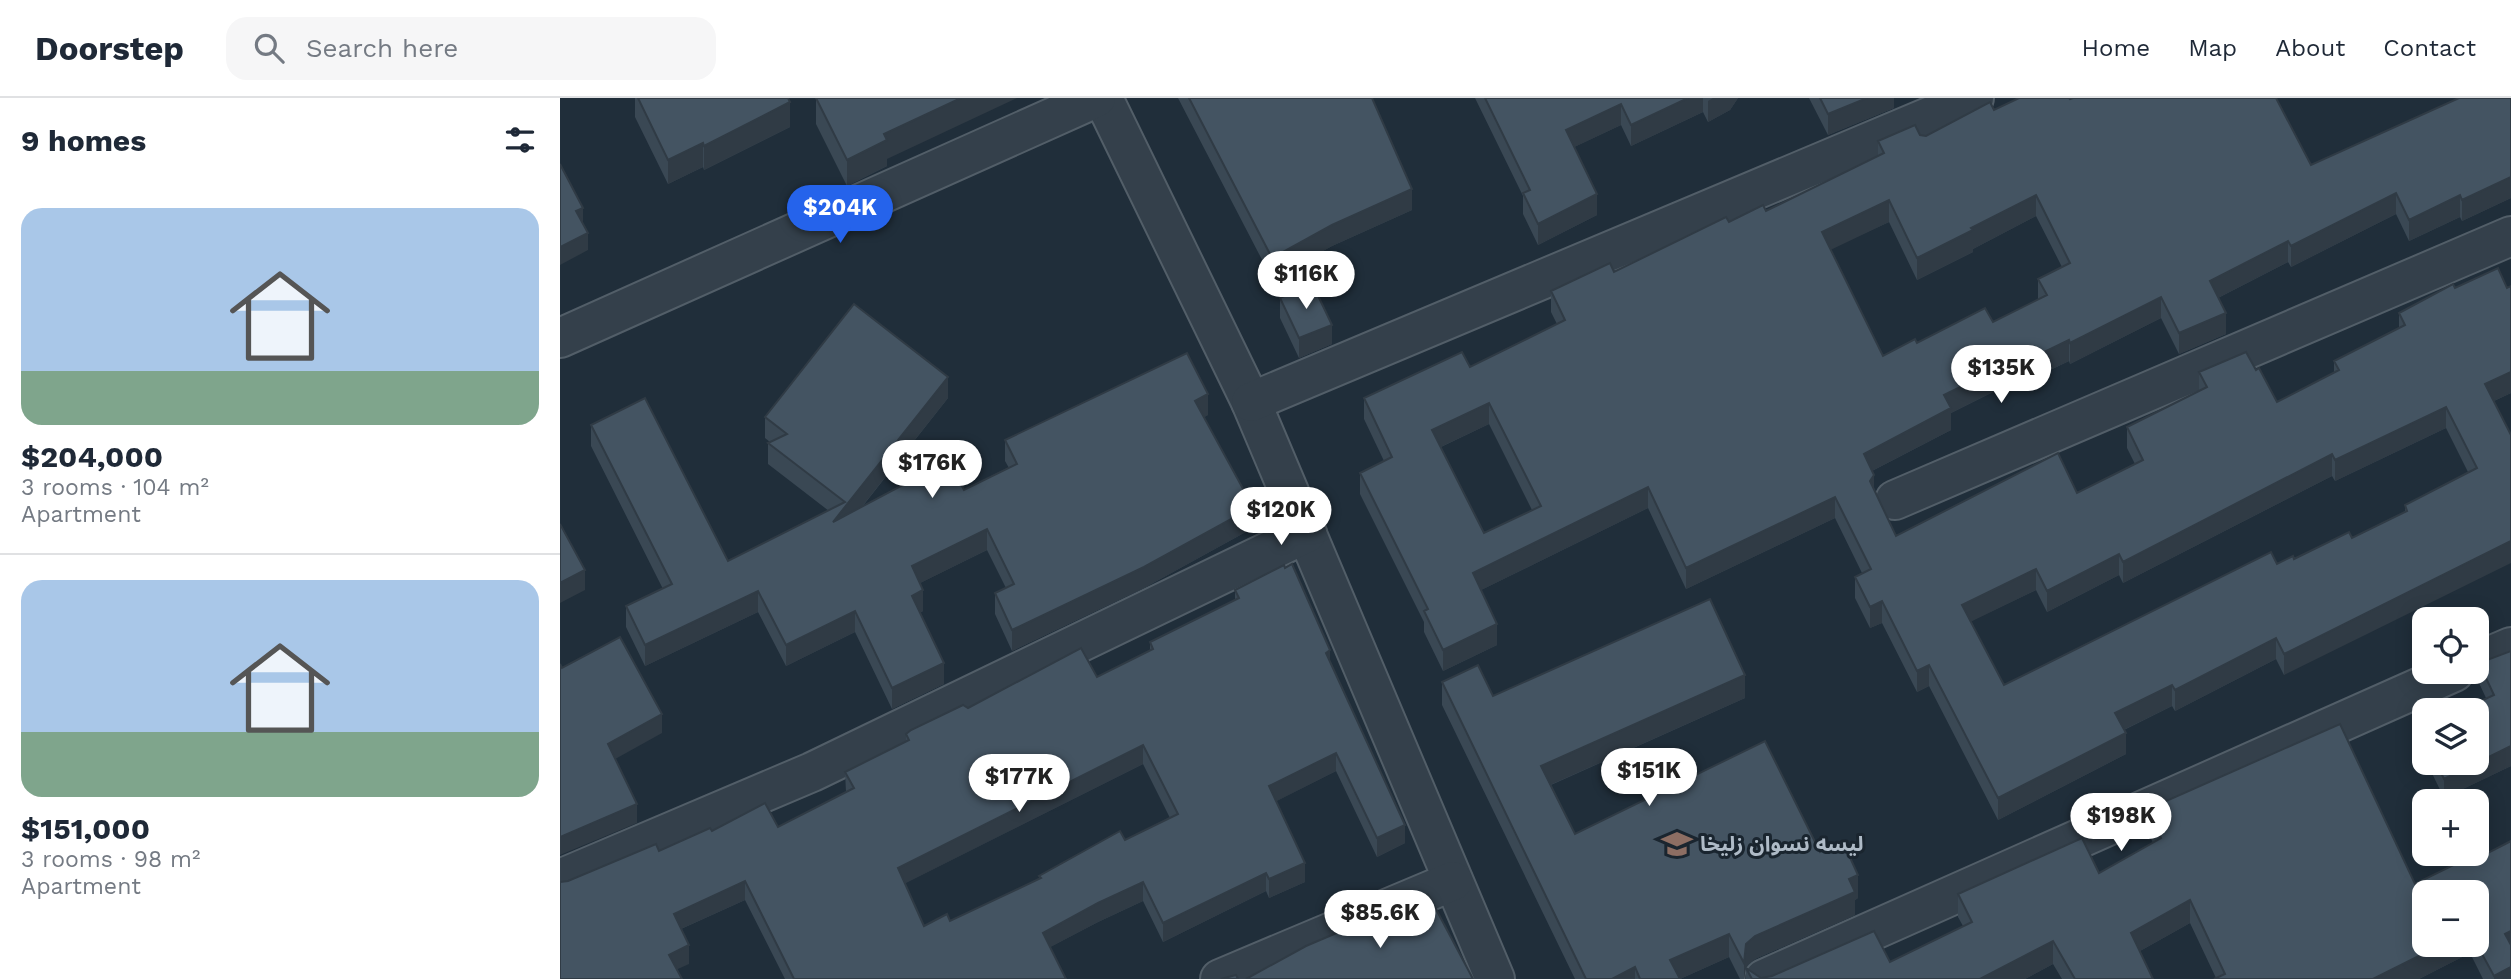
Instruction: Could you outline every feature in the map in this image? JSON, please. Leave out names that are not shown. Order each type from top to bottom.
[{"type":"street","points":[[560,338],[1096,98]]},
{"type":"street","points":[[1103,98],[1251,402],[1495,979]]},
{"type":"street","points":[[1251,402],[1974,98]]},
{"type":"street","points":[[1895,500],[2511,236]]},
{"type":"street","points":[[560,879],[812,772],[1307,533]]},
{"type":"street","points":[[2489,656],[2511,647]]},
{"type":"street","points":[[1764,979],[2427,684]]},
{"type":"street","points":[[1220,979],[1453,881]]},
{"type":"building","points":[[638,98],[788,98],[790,102],[704,146],[703,143],[668,160]]},
{"type":"building","points":[[816,98],[961,98],[884,134],[887,140],[847,160]]},
{"type":"building","points":[[1189,98],[1372,98],[1412,189],[1332,225],[1272,258]]},
{"type":"building","points":[[1485,98],[1688,98],[1631,125],[1621,104],[1566,130],[1597,194],[1538,224],[1523,193],[1530,190]]},
{"type":"building","points":[[1820,98],[1867,98],[1828,114]]},
{"type":"building","points":[[2019,98],[2276,98],[2311,165],[2459,98],[2511,98],[2511,177],[2462,200],[2460,195],[2409,220],[2396,193],[2291,246],[2288,241],[2210,281],[2226,313],[2179,333],[2161,297],[2070,343],[2069,340],[2017,365],[2015,360],[1944,395],[1951,408],[1864,454],[1874,475],[1870,481],[1896,536],[2058,453],[2077,493],[2143,460],[2127,427],[2207,387],[2199,372],[2246,352],[2256,370],[2259,368],[2277,402],[2339,370],[2334,361],[2405,325],[2399,313],[2453,284],[2455,288],[2498,268],[2507,288],[2511,286],[2511,372],[2485,384],[2511,435],[2511,541],[2284,654],[2276,638],[2175,690],[2172,685],[2115,713],[2126,733],[1998,798],[1929,665],[1917,671],[1882,601],[1870,607],[1855,577],[1871,569],[1835,497],[1686,568],[1648,487],[1473,573],[1497,624],[1443,650],[1424,611],[1428,609],[1360,473],[1392,457],[1364,398],[1462,352],[1470,367],[1565,320],[1551,291],[1610,263],[1614,272],[1726,217],[1729,222],[1763,205],[1766,211],[1884,153],[1878,141],[1915,125],[1920,135],[1926,136],[1990,102],[1994,110]],"holes":[[[2036,195],[2070,263],[2038,279],[2047,295],[1993,322],[1985,308],[1917,343],[1915,339],[1883,356],[1822,232],[1889,200],[1917,258]],[[1489,403],[1541,506],[1484,533],[1432,430]],[[2446,407],[2477,468],[2405,505],[2407,511],[2352,538],[2349,532],[2294,559],[2293,556],[2277,564],[2271,552],[2004,685],[1962,605],[2036,569],[2047,591],[2119,554],[2123,562],[2332,454],[2335,460]]]},
{"type":"building","points":[[560,164],[583,208],[576,211],[588,233],[560,247]]},
{"type":"building","points":[[1312,283],[1332,325],[1299,338],[1280,298]]},
{"type":"building","points":[[854,304],[948,377],[833,522],[948,461],[964,490],[1017,464],[1005,440],[1187,353],[1208,394],[1195,401],[1253,507],[1144,567],[1012,630],[995,593],[1014,584],[987,529],[912,566],[923,590],[912,596],[944,663],[892,688],[855,611],[786,645],[758,591],[645,645],[626,606],[672,584],[591,425],[645,398],[728,561],[845,502],[768,443],[787,434],[765,417]]},
{"type":"building","points":[[560,524],[585,570],[560,583]]},
{"type":"building","points":[[1292,564],[1330,650],[1326,653],[1405,825],[1377,838],[1336,753],[1269,786],[1305,863],[1269,879],[1266,873],[1163,923],[1143,882],[1098,903],[1043,933],[1066,979],[794,979],[745,881],[674,914],[689,945],[669,955],[682,979],[560,979],[560,882],[656,844],[659,851],[710,828],[712,831],[765,803],[778,827],[854,788],[845,772],[909,740],[906,734],[911,730],[963,705],[968,708],[1081,648],[1097,677],[1153,649],[1150,642],[1239,598],[1235,590],[1284,565],[1285,568]],"holes":[[[1143,745],[1178,814],[1125,840],[1120,831],[1039,876],[1041,878],[950,921],[947,914],[924,926],[898,868]]]},
{"type":"building","points":[[1710,599],[1745,675],[1541,766],[1575,834],[1765,741],[1820,852],[1843,842],[1858,875],[1849,879],[1855,892],[1755,936],[1746,944],[1744,963],[1729,934],[1670,960],[1680,979],[1640,979],[1635,967],[1612,979],[1586,979],[1442,682],[1478,665],[1493,696]]},
{"type":"building","points":[[620,637],[662,714],[608,744],[637,804],[560,837],[560,664],[562,668]]},
{"type":"building","points":[[2511,651],[2511,746],[2489,757],[2487,698],[2494,695],[2489,684],[2489,659]]},
{"type":"building","points":[[2340,724],[2413,880],[2412,957],[2417,957],[2373,979],[2214,979],[2225,974],[2190,900],[2131,933],[2153,979],[2075,979],[2053,941],[1980,979],[1752,979],[1746,968],[1761,978],[1772,976],[1874,931],[1890,962],[1972,922],[1958,894],[2082,838],[2099,873],[2161,838],[2148,809]]},
{"type":"building","points":[[2511,841],[2511,931],[2505,934],[2511,945],[2511,967],[2494,976],[2484,957],[2489,957],[2489,880],[2423,880],[2452,866],[2489,866],[2489,852]]},
{"type":"building","points":[[1428,894],[1473,979],[1246,979],[1306,946]]},
{"type":"building","points":[[1236,975],[1238,979],[1221,979]]},
{"type":"place","name":"لیسه نسوان زلیخا","points":[[1677,844]]}]
